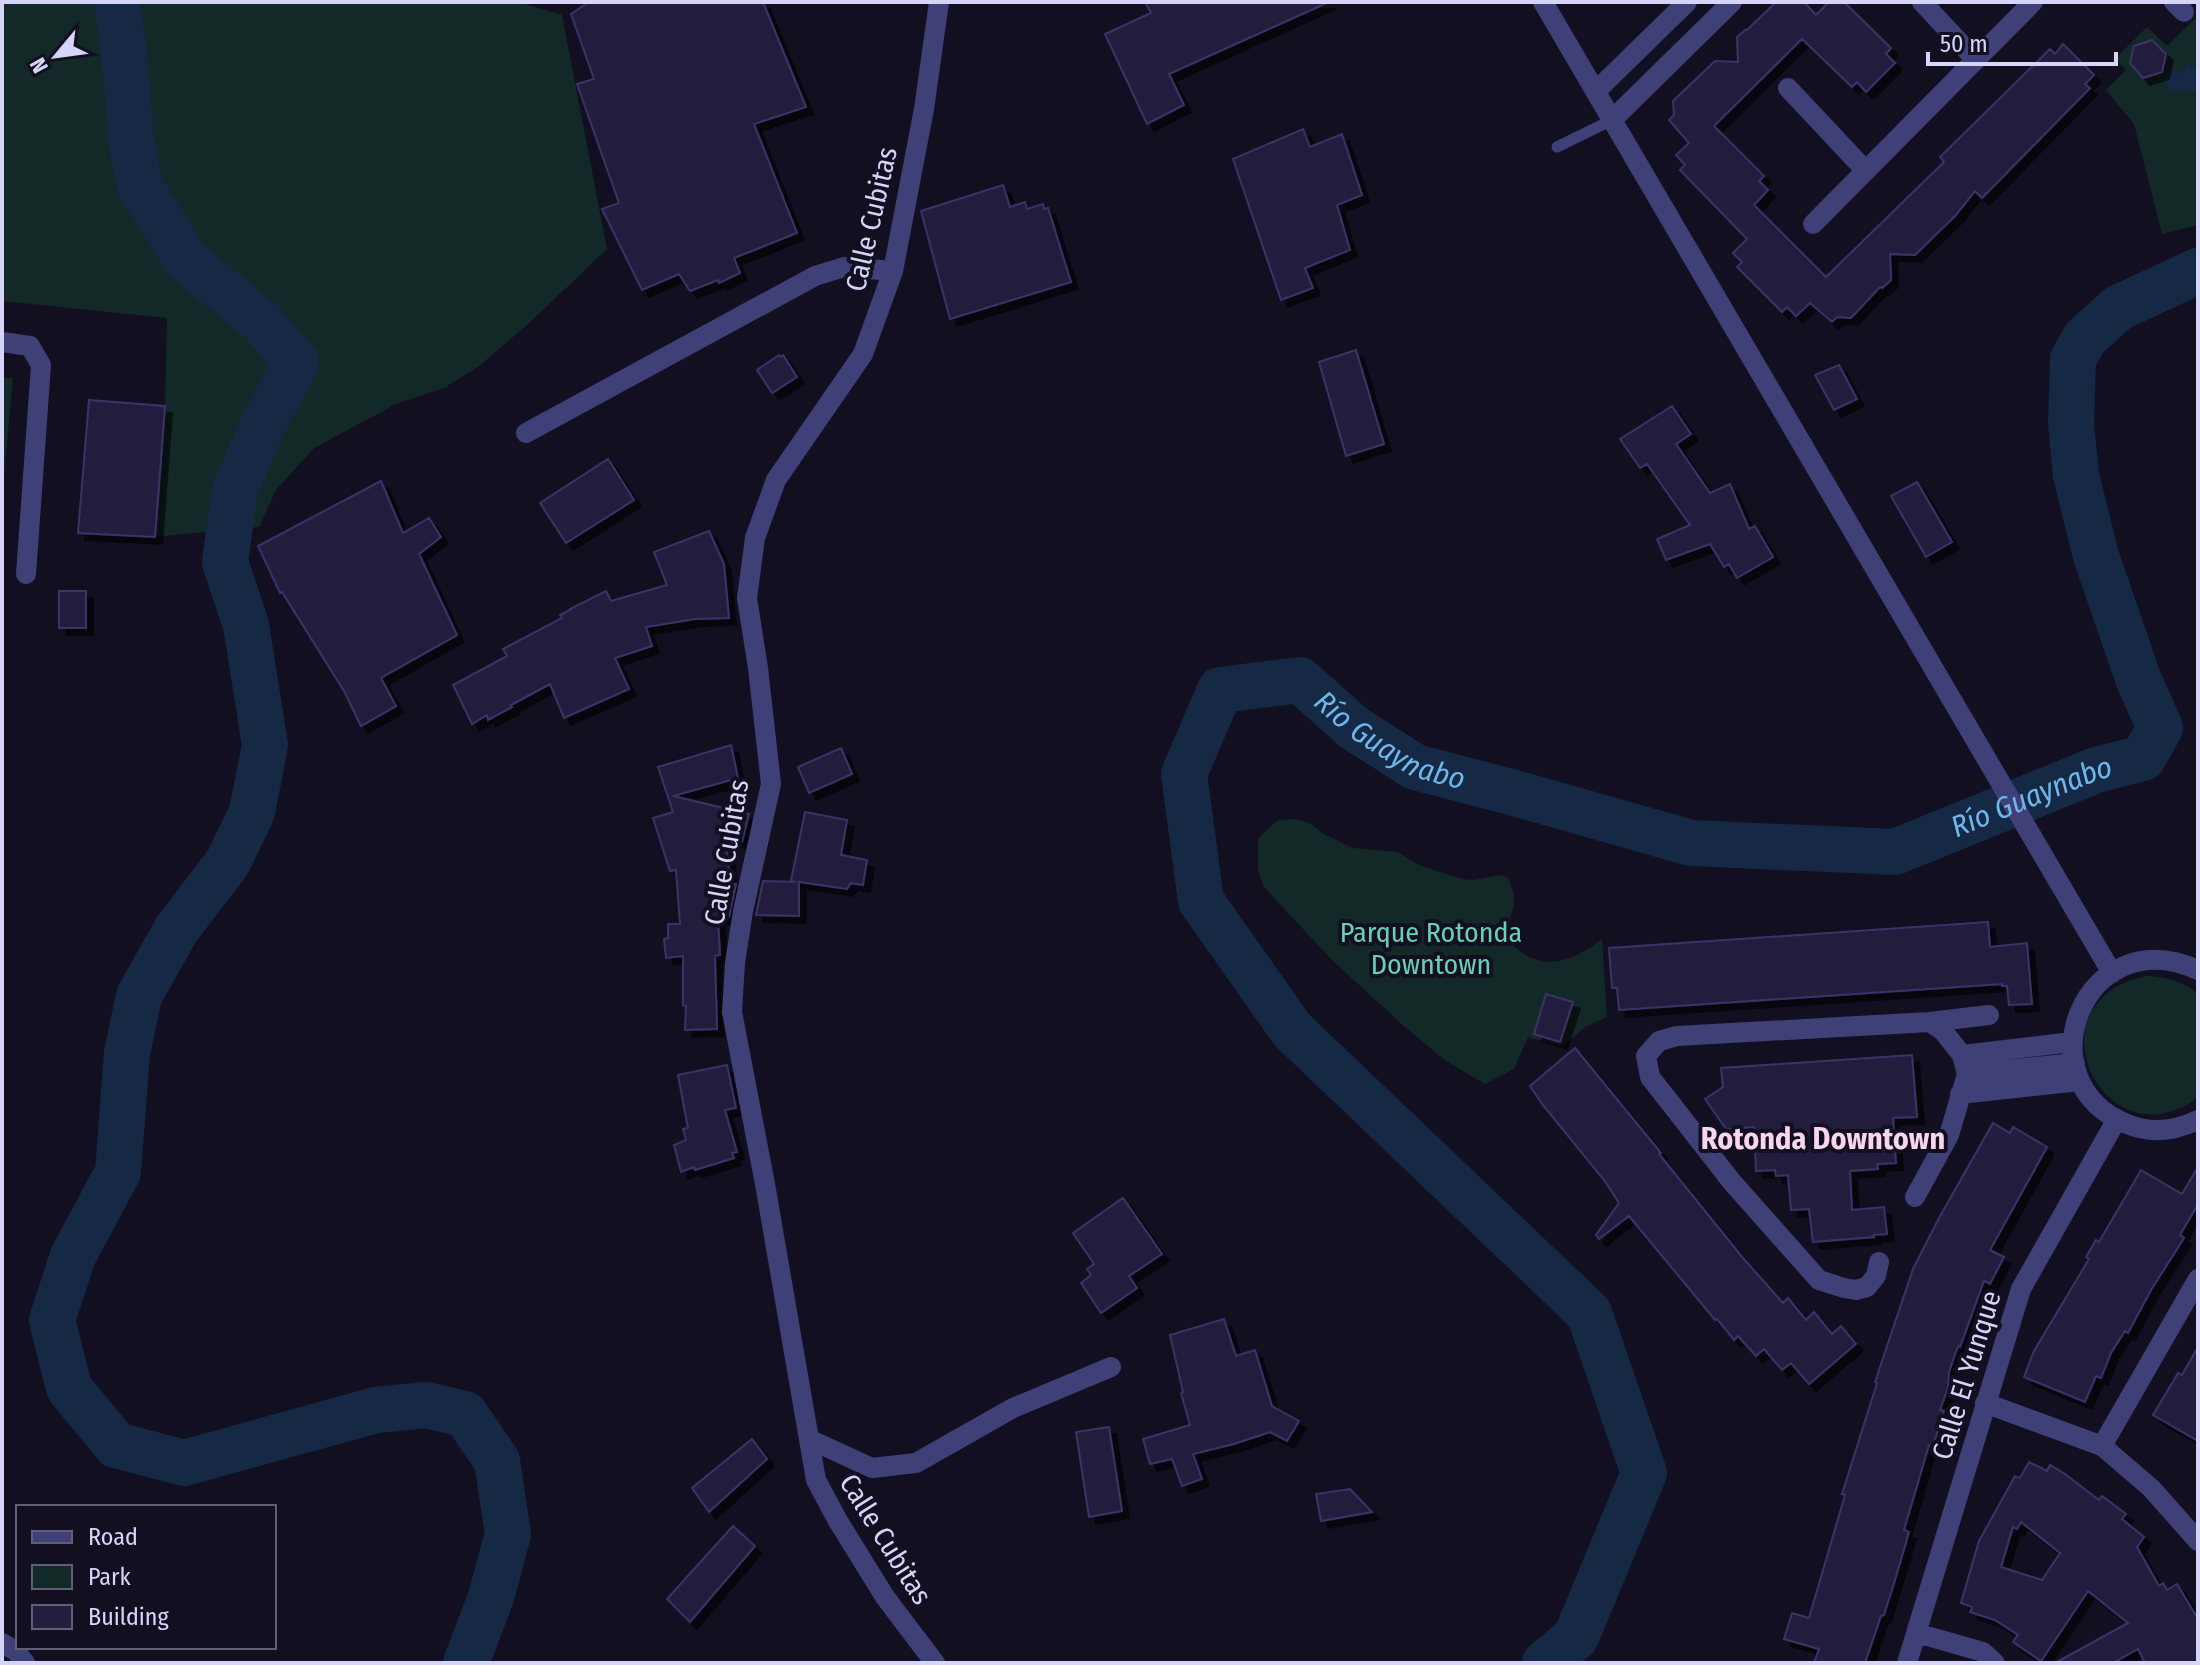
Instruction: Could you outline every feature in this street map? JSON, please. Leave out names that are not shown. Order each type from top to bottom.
[{"type":"street","name":"Calle Cubitas","points":[[935,1663],[885,1597],[816,1480],[732,1012],[743,911],[771,784],[747,598],[755,538],[776,480],[863,354],[893,271],[924,109],[939,2]]},
{"type":"street","points":[[1543,2],[2112,973]]},
{"type":"street","points":[[1596,91],[1687,2]]},
{"type":"street","points":[[1612,120],[1732,2]]},
{"type":"street","points":[[1922,2],[1976,60]]},
{"type":"street","points":[[1813,224],[2033,2]]},
{"type":"street","points":[[1788,88],[1866,171]]},
{"type":"street","points":[[526,433],[815,276],[844,267],[893,271]]},
{"type":"street","points":[[2,342],[30,346],[41,365],[26,574]]},
{"type":"street","points":[[2198,970],[2171,961],[2152,960],[2134,963],[2112,973],[2086,998],[2072,1042],[2078,1072],[2096,1103],[2117,1119],[2133,1127],[2162,1130],[2198,1120]]},
{"type":"street","points":[[1879,1262],[1876,1276],[1867,1287],[1856,1290],[1819,1280],[1732,1182],[1650,1077],[1646,1056],[1659,1041],[1677,1036],[1930,1022],[1989,1015]]},
{"type":"street","points":[[1915,1197],[1949,1135],[1963,1074],[1943,1031],[1930,1022]]},
{"type":"street","points":[[1963,1074],[2072,1042]]},
{"type":"street","points":[[1963,1074],[2078,1072]]},
{"type":"street","name":"Calle El Yunque","points":[[1907,1663],[2021,1289],[2117,1119]]},
{"type":"street","points":[[2102,1446],[2198,1279]]},
{"type":"street","points":[[809,1439],[872,1468],[916,1463],[1013,1408],[1111,1367]]},
{"type":"street","points":[[1985,1403],[2102,1446],[2151,1488],[2198,1541]]},
{"type":"street","points":[[1917,1633],[1983,1652],[1995,1663]]},
{"type":"street","points":[[2,1643],[16,1651],[25,1663]]},
{"type":"lane","points":[[1557,147],[1612,120]]},
{"type":"green space","points":[[2,2],[518,2],[562,15],[607,249],[479,366],[444,388],[396,404],[314,448],[276,490],[259,527],[155,537],[165,406],[167,318],[2,301]]},
{"type":"green space","points":[[2198,16],[2198,225],[2162,234],[2134,124],[2106,90],[2126,70],[2115,59],[2147,27],[2167,46]]},
{"type":"green space","points":[[2,378],[13,378],[2,496]]},
{"type":"green space","name":"Parque Rotonda Downtown","points":[[1295,819],[1310,823],[1322,833],[1353,848],[1397,852],[1421,866],[1462,879],[1507,877],[1514,899],[1506,935],[1522,953],[1549,962],[1559,961],[1585,951],[1602,939],[1607,1017],[1585,1027],[1562,1047],[1528,1037],[1514,1069],[1485,1084],[1446,1061],[1332,960],[1264,887],[1258,870],[1258,839],[1279,820]]},
{"type":"green space","points":[[2146,976],[2174,980],[2198,994],[2198,1097],[2164,1113],[2134,1112],[2109,1097],[2091,1073],[2084,1045],[2089,1016],[2109,992]]},
{"type":"water","points":[[2187,63],[2198,69],[2198,91],[2171,92],[2166,83],[2169,68],[2182,74]]},
{"type":"building","points":[[589,2],[763,2],[806,107],[754,124],[797,233],[734,258],[740,273],[719,283],[718,280],[690,291],[679,274],[642,290],[602,209],[619,203],[577,84],[594,79],[571,14]]},
{"type":"building","points":[[1145,2],[1329,2],[1169,74],[1184,105],[1147,124],[1105,34],[1151,13]]},
{"type":"building","points":[[1776,2],[1804,2],[1816,15],[1829,2],[1844,2],[1891,48],[1886,54],[1895,63],[1866,92],[1857,82],[1852,87],[1802,39],[1714,126],[1764,176],[1759,181],[1768,190],[1754,205],[1826,277],[1944,162],[1940,157],[2050,49],[2055,54],[2063,44],[2094,75],[2085,84],[2090,88],[1982,198],[1975,191],[1956,215],[1915,255],[1890,254],[1891,280],[1880,287],[1851,318],[1837,317],[1832,322],[1810,303],[1796,316],[1787,307],[1782,312],[1737,267],[1742,262],[1733,253],[1747,239],[1680,170],[1685,165],[1676,155],[1689,143],[1669,120],[1674,115],[1673,101],[1715,61],[1738,62],[1737,37]]},
{"type":"building","points":[[2152,40],[2166,54],[2162,72],[2143,78],[2130,63],[2134,46]]},
{"type":"building","points":[[1303,129],[1310,147],[1342,134],[1362,195],[1337,205],[1350,250],[1305,268],[1313,288],[1281,300],[1233,159]]},
{"type":"building","points":[[1003,185],[1010,207],[1025,202],[1027,209],[1043,204],[1044,209],[1048,208],[1071,282],[950,319],[921,211]]},
{"type":"building","points":[[1356,350],[1384,444],[1346,456],[1319,362]]},
{"type":"building","points":[[783,355],[797,377],[772,393],[757,370]]},
{"type":"building","points":[[1839,365],[1857,399],[1834,410],[1815,375]]},
{"type":"building","points":[[89,400],[165,406],[155,537],[78,533]]},
{"type":"building","points":[[1672,406],[1691,434],[1676,444],[1710,493],[1730,484],[1749,529],[1755,526],[1773,557],[1737,578],[1729,564],[1724,567],[1710,544],[1666,560],[1657,539],[1690,525],[1647,464],[1640,468],[1620,439]]},
{"type":"building","points":[[608,459],[634,500],[566,543],[540,503]]},
{"type":"building","points":[[381,481],[403,533],[429,518],[441,537],[419,554],[457,635],[381,678],[396,706],[361,726],[344,691],[280,593],[258,546]]},
{"type":"building","points":[[1917,482],[1952,542],[1926,557],[1891,496]]},
{"type":"building","points":[[709,531],[724,564],[729,618],[695,619],[646,627],[652,646],[615,658],[629,689],[564,718],[550,684],[488,720],[487,715],[472,724],[453,685],[507,656],[503,649],[606,591],[611,601],[667,585],[654,552]]},
{"type":"building","points":[[59,591],[86,591],[86,628],[59,628]]},
{"type":"building","points":[[731,745],[738,778],[673,796],[749,814],[742,842],[726,839],[730,885],[736,884],[729,917],[718,918],[720,955],[715,956],[717,1029],[685,1030],[683,956],[666,958],[664,939],[668,938],[668,924],[680,924],[676,870],[670,871],[653,818],[673,812],[658,767]]},
{"type":"building","points":[[841,748],[852,774],[809,793],[798,767]]},
{"type":"building","points":[[805,812],[847,820],[841,855],[867,860],[863,885],[851,883],[847,889],[799,882],[799,916],[756,915],[763,881],[796,882],[791,881]]},
{"type":"building","points":[[1988,922],[1990,947],[2027,943],[2032,1004],[2009,1005],[2007,986],[2002,984],[1619,1010],[1617,988],[1612,988],[1609,948]]},
{"type":"building","points":[[1546,994],[1573,1002],[1560,1042],[1534,1034]]},
{"type":"building","points":[[1575,1048],[1743,1258],[1783,1303],[1788,1298],[1806,1320],[1814,1312],[1832,1334],[1841,1326],[1856,1344],[1809,1384],[1791,1363],[1782,1370],[1764,1349],[1756,1356],[1738,1336],[1734,1340],[1629,1216],[1599,1239],[1596,1235],[1619,1203],[1530,1086]]},
{"type":"building","points":[[1912,1055],[1917,1117],[1893,1118],[1896,1163],[1877,1164],[1878,1169],[1850,1171],[1852,1210],[1884,1207],[1887,1234],[1874,1237],[1813,1242],[1809,1209],[1791,1210],[1788,1175],[1776,1176],[1775,1170],[1756,1171],[1754,1127],[1726,1129],[1705,1099],[1723,1087],[1721,1068]]},
{"type":"building","points":[[727,1065],[736,1108],[725,1110],[737,1152],[732,1153],[734,1158],[681,1172],[674,1145],[686,1140],[683,1129],[688,1128],[678,1075]]},
{"type":"building","points":[[1993,1123],[2010,1133],[2013,1127],[2047,1147],[1990,1250],[2004,1257],[1990,1284],[1984,1281],[1949,1372],[1948,1388],[1940,1410],[1944,1411],[1933,1446],[1929,1445],[1904,1530],[1909,1532],[1895,1580],[1865,1663],[1814,1663],[1819,1649],[1784,1639],[1792,1613],[1809,1618],[1875,1382],[1913,1269]]},
{"type":"building","points":[[2198,1167],[2198,1204],[2180,1235],[2184,1238],[2128,1333],[2125,1331],[2111,1353],[2101,1378],[2096,1376],[2085,1402],[2024,1377],[2034,1351],[2089,1259],[2086,1257],[2096,1240],[2099,1242],[2141,1170],[2182,1194]]},
{"type":"building","points":[[1123,1198],[1162,1254],[1129,1276],[1137,1288],[1101,1313],[1081,1283],[1091,1275],[1087,1269],[1094,1264],[1073,1233]]},
{"type":"building","points":[[1224,1319],[1236,1356],[1255,1350],[1272,1406],[1299,1421],[1287,1441],[1270,1432],[1193,1454],[1202,1479],[1182,1486],[1172,1459],[1150,1464],[1143,1439],[1190,1425],[1170,1335]]},
{"type":"building","points":[[2198,1347],[2198,1441],[2153,1415]]},
{"type":"building","points":[[1109,1427],[1122,1511],[1089,1517],[1076,1432]]},
{"type":"building","points":[[752,1439],[767,1459],[709,1512],[692,1488]]},
{"type":"building","points":[[2029,1462],[2047,1471],[2050,1465],[2099,1500],[2102,1496],[2126,1514],[2122,1519],[2144,1537],[2137,1547],[2159,1586],[2163,1583],[2167,1590],[2177,1584],[2198,1619],[2198,1663],[2145,1663],[2138,1649],[2113,1663],[2055,1663],[2128,1623],[2088,1591],[2041,1661],[2013,1642],[2018,1635],[1995,1620],[1970,1612],[1972,1607],[1961,1603],[1979,1541],[2015,1476],[2020,1478]],"holes":[[[2021,1522],[2060,1553],[2042,1580],[2001,1567],[2013,1527],[2017,1529]]]},
{"type":"building","points":[[1350,1489],[1372,1512],[1321,1521],[1316,1494]]},
{"type":"building","points":[[733,1526],[755,1546],[690,1622],[667,1599]]},
{"type":"waterway","points":[[117,2],[130,135],[140,186],[186,260],[262,322],[296,362],[263,425],[235,490],[225,562],[246,625],[265,745],[252,812],[228,862],[176,930],[139,996],[127,1053],[118,1172],[73,1256],[52,1320],[69,1388],[116,1445],[184,1463],[376,1410],[426,1405],[465,1414],[497,1461],[508,1534],[491,1597],[466,1663]]},
{"type":"waterway","name":"Río Guaynabo","points":[[1545,1663],[1576,1637],[1644,1473],[1589,1313],[1292,1030],[1201,901],[1184,774],[1220,690],[1300,680],[1354,728],[1415,767],[1691,843],[1895,852],[2096,770],[2143,758],[2160,728],[2138,678],[2096,556],[2076,475],[2071,424],[2073,359],[2085,338],[2118,308],[2198,271]]},
{"type":"district","name":"Rotonda Downtown","points":[[1823,1139]]}]
